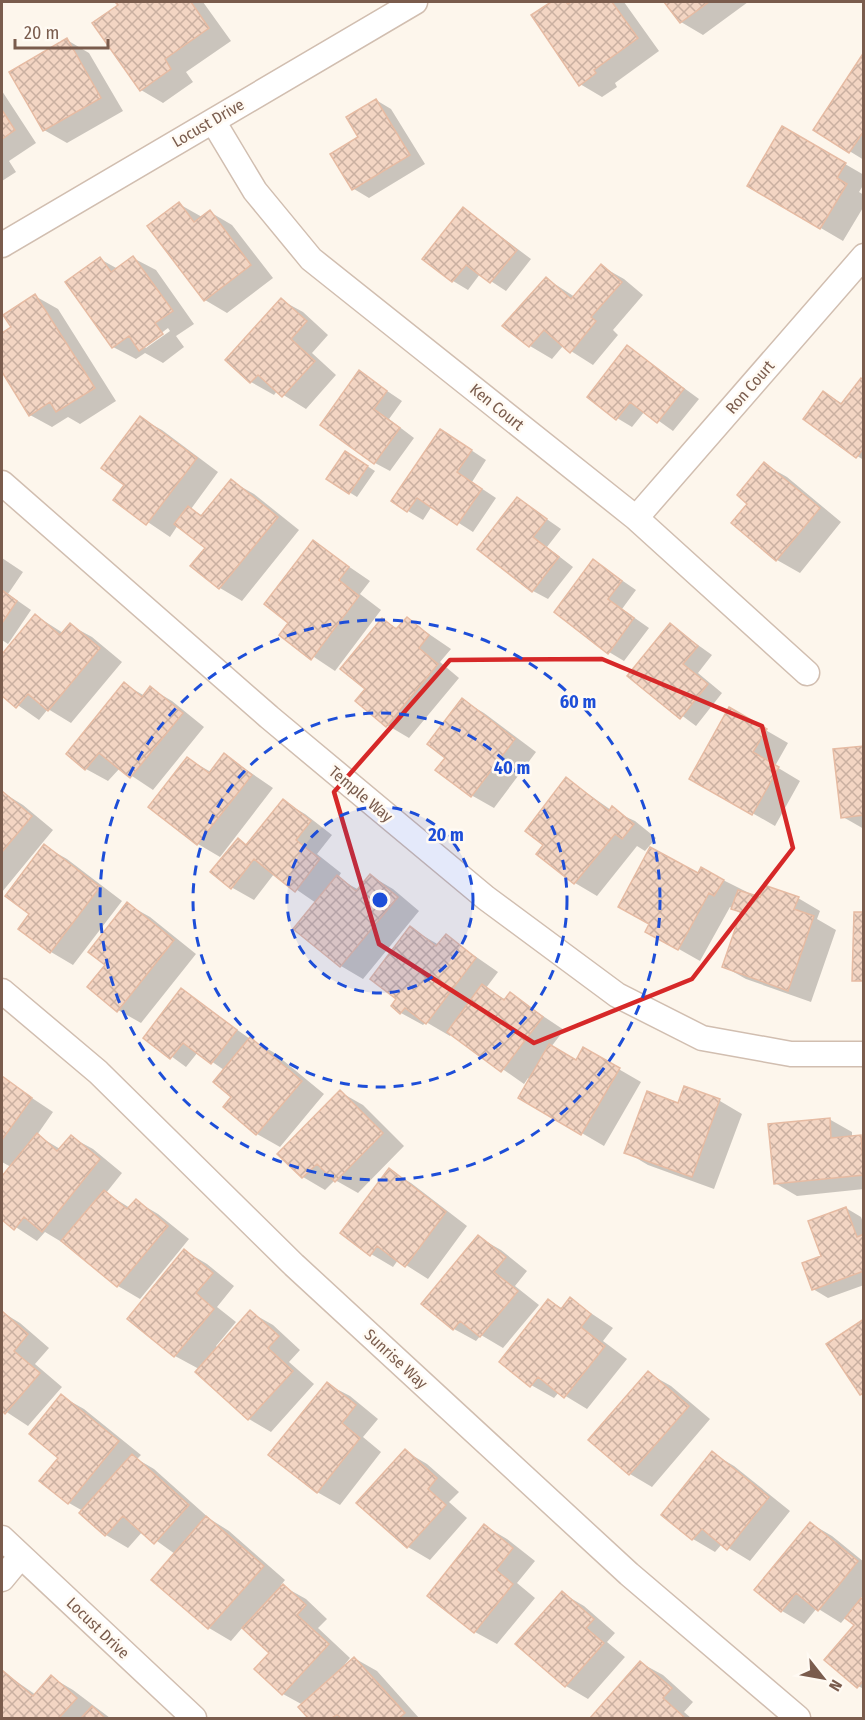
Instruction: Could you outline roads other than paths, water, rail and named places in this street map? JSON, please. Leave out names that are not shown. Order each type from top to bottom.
[{"type":"street","name":"Locust Drive","points":[[2,245],[415,2]]},
{"type":"street","name":"Ken Court","points":[[213,121],[255,191],[311,259],[636,518],[807,673]]},
{"type":"street","name":"Ron Court","points":[[636,518],[864,256]]},
{"type":"street","name":"Temple Way","points":[[2,483],[242,693],[486,898],[617,995],[702,1038],[791,1054],[864,1054]]},
{"type":"street","name":"Sunrise Way","points":[[2,991],[98,1072],[294,1264],[629,1574],[798,1719]]},
{"type":"street","name":"Locust Drive","points":[[2,1538],[194,1719]]},
{"type":"street","points":[[2,1579],[21,1556]]}]
